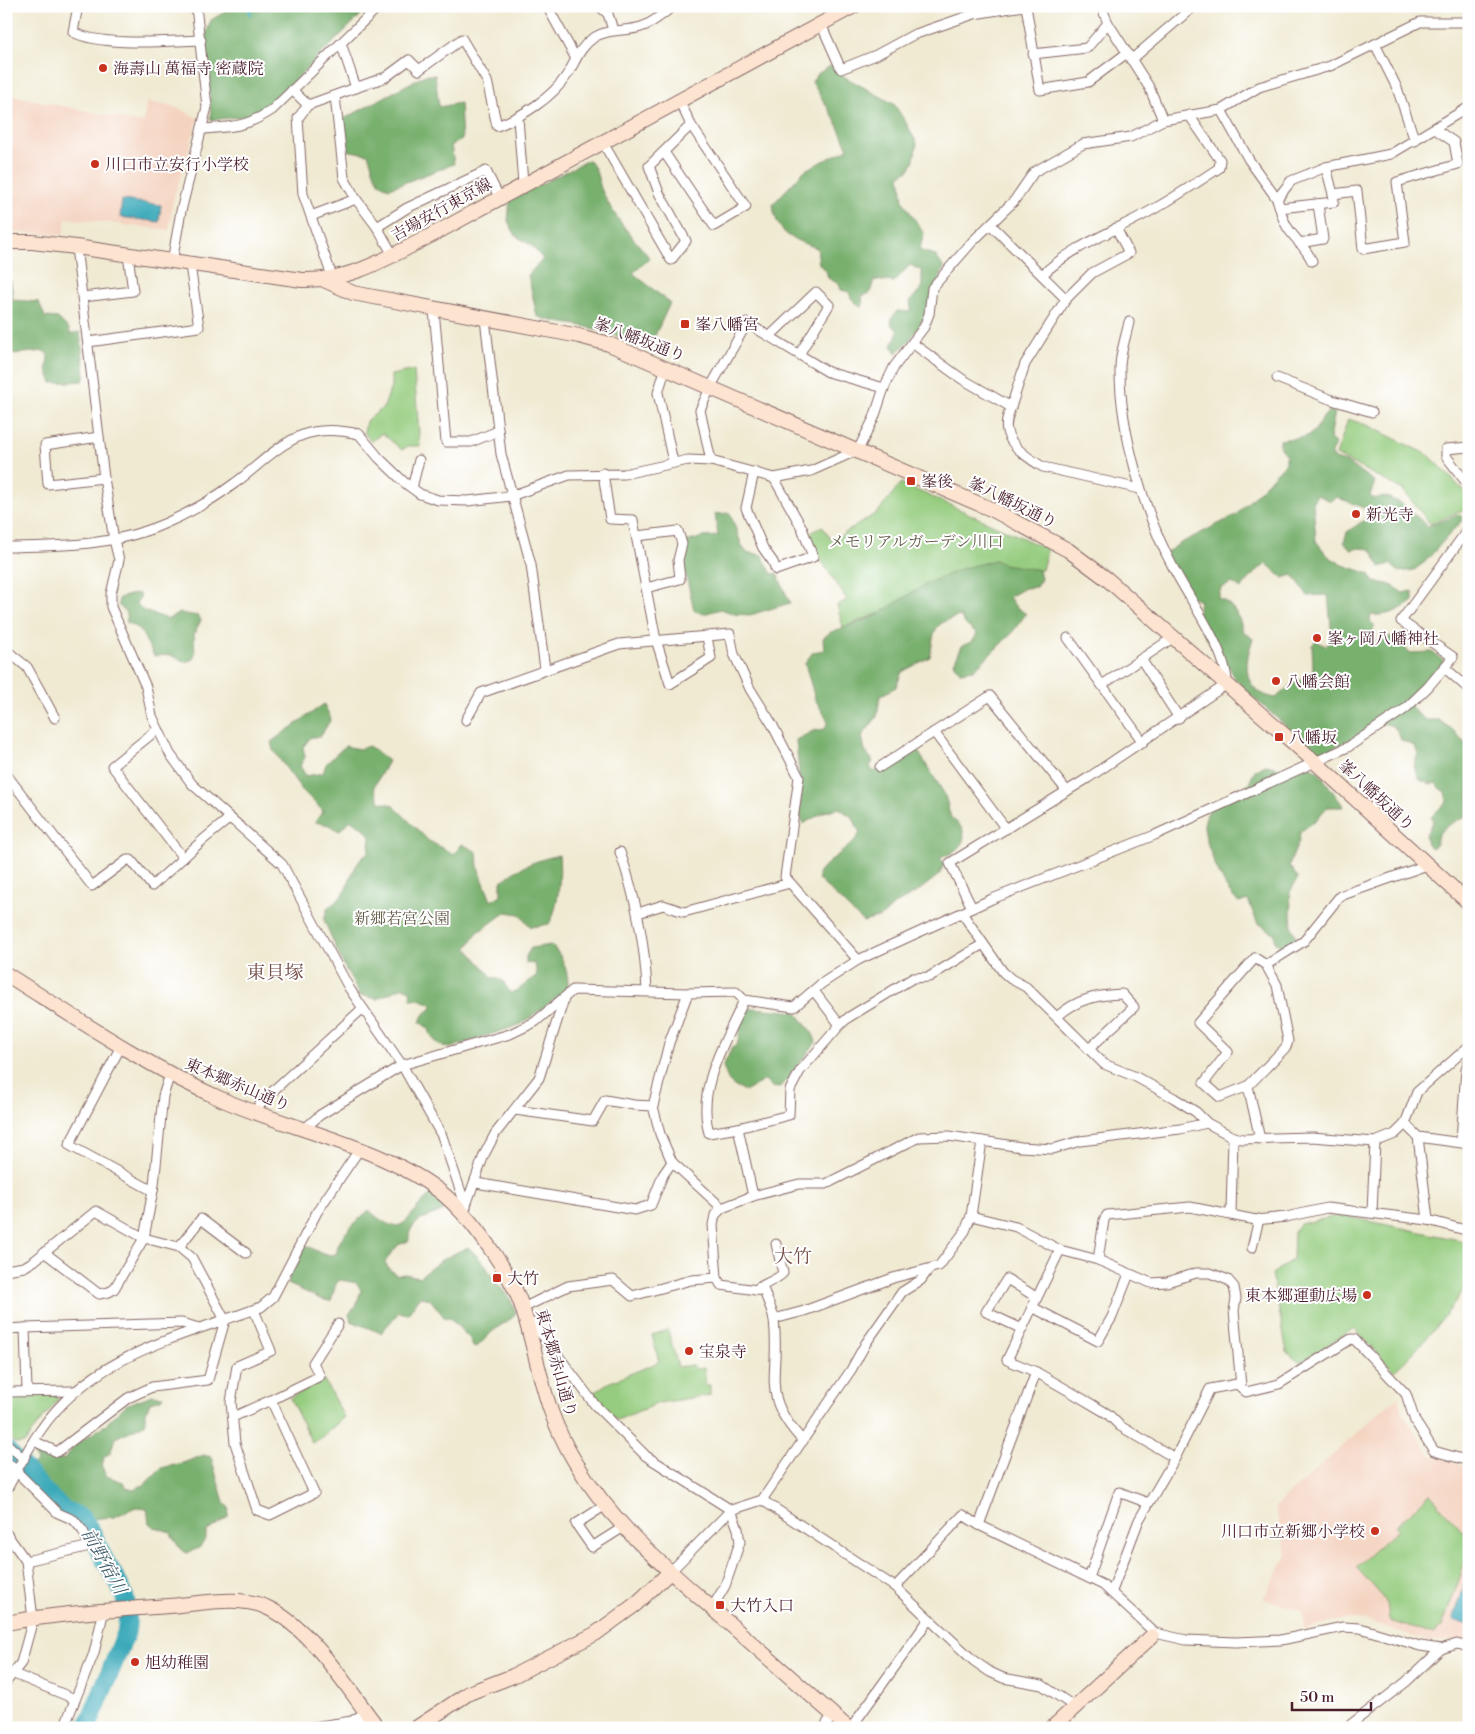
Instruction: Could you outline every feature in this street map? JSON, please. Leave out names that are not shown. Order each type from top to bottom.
[{"type":"street","points":[[78,6],[74,32],[83,37],[138,42],[201,40]]},
{"type":"street","points":[[172,262],[181,211],[203,129],[207,106],[196,6]]},
{"type":"street","points":[[203,129],[237,126],[254,122],[272,110],[378,6]]},
{"type":"street","points":[[547,6],[575,57]]},
{"type":"street","points":[[599,6],[608,14],[613,30]]},
{"type":"street","points":[[329,279],[311,216],[302,194],[298,118],[308,106],[386,77],[408,60],[419,70],[462,39],[487,82],[497,126],[518,118],[559,84],[585,44],[596,36],[613,30],[640,27],[653,21],[673,6]]},
{"type":"street","name":"吉場安行東京線","points":[[6,242],[32,242],[76,247],[302,280],[329,279],[365,269],[854,6]]},
{"type":"street","points":[[821,24],[841,69],[876,55],[913,35],[974,14],[1025,6],[1040,90],[1088,82],[1129,57],[1194,6]]},
{"type":"street","points":[[1101,6],[1108,23],[1150,87],[1163,120]]},
{"type":"street","points":[[6,547],[81,546],[114,540],[166,524],[234,484],[301,436],[315,431],[343,431],[359,434],[379,458],[412,488],[420,494],[438,500],[468,501],[511,496],[560,477],[640,472],[672,462],[711,461],[774,478],[811,471],[858,450],[874,418],[884,388],[894,367],[924,327],[929,314],[932,288],[972,242],[1014,201],[1034,172],[1082,144],[1131,137],[1163,120],[1222,110],[1259,87],[1330,66],[1420,22],[1469,22]]},
{"type":"street","points":[[1033,54],[1087,48],[1108,23]]},
{"type":"street","points":[[341,42],[356,88]]},
{"type":"street","points":[[1375,44],[1397,88],[1415,140]]},
{"type":"street","points":[[292,90],[308,106]]},
{"type":"street","points":[[335,96],[344,178],[356,199],[377,227],[392,256]]},
{"type":"street","points":[[664,152],[714,226],[746,207],[691,125],[678,100]]},
{"type":"street","points":[[1279,204],[1291,181],[1326,167],[1391,154],[1469,107]]},
{"type":"street","points":[[1222,110],[1249,160],[1279,204],[1283,222],[1308,252],[1312,261]]},
{"type":"street","points":[[1042,275],[1058,260],[1080,246],[1154,209],[1219,168],[1220,160],[1189,115]]},
{"type":"street","points":[[518,118],[523,184]]},
{"type":"street","points":[[602,141],[672,260],[686,241],[659,193],[649,166],[691,125]]},
{"type":"street","points":[[1333,194],[1357,191],[1363,249],[1405,242],[1397,182],[1458,164],[1454,142],[1434,129]]},
{"type":"street","points":[[1279,204],[1334,202],[1326,167]]},
{"type":"street","points":[[377,227],[407,208],[486,171],[499,197]]},
{"type":"street","points":[[311,216],[356,199]]},
{"type":"street","points":[[1299,243],[1323,239],[1318,204]]},
{"type":"street","points":[[991,225],[1066,299]]},
{"type":"street","points":[[1116,228],[1129,254],[1092,273],[1066,299],[1025,364],[1006,422],[1007,431],[1012,441],[1033,461],[1043,467],[1140,489]]},
{"type":"street","points":[[76,247],[104,478],[119,560],[111,594],[111,607],[146,687],[152,716],[170,754],[187,778],[282,864],[362,1009],[402,1065],[442,1136],[464,1210]]},
{"type":"street","points":[[83,297],[133,291],[128,255]]},
{"type":"street","points":[[88,342],[199,328],[190,265]]},
{"type":"street","name":"峯八幡坂通り","points":[[329,279],[353,293],[592,339],[666,367],[858,450],[993,510],[1068,550],[1107,579],[1174,637],[1314,761],[1469,903]]},
{"type":"street","points":[[770,336],[816,292],[829,305],[800,353]]},
{"type":"street","points":[[434,310],[446,442],[471,442],[498,431]]},
{"type":"street","points":[[485,319],[498,431],[511,496],[531,565],[545,669]]},
{"type":"street","points":[[972,908],[950,863],[1143,742],[1227,684],[1225,663],[1174,570],[1140,489],[1124,415],[1120,366],[1129,322]]},
{"type":"street","points":[[711,461],[700,410],[710,386],[747,323],[800,353],[828,372],[884,388]]},
{"type":"street","points":[[912,343],[962,379],[1011,407]]},
{"type":"street","points":[[666,367],[658,393],[672,462]]},
{"type":"street","points":[[1277,378],[1332,400],[1372,412]]},
{"type":"street","points":[[99,437],[45,445],[48,484],[104,478]]},
{"type":"street","points":[[1469,447],[1446,449],[1446,456],[1469,486]]},
{"type":"street","points":[[412,488],[419,460]]},
{"type":"street","points":[[754,472],[746,508],[763,548],[776,570],[813,557],[802,528],[774,478]]},
{"type":"street","points":[[603,473],[610,519],[631,519],[637,536],[656,640],[670,684],[711,658],[707,637]]},
{"type":"street","points":[[303,1130],[320,1116],[402,1065],[510,1034],[534,1022],[574,990],[688,993],[736,992],[744,1000],[794,1007],[858,960],[972,908],[1155,836],[1262,788],[1314,761],[1348,747],[1405,709],[1445,668],[1453,657],[1401,621],[1469,528]]},
{"type":"street","points":[[637,536],[678,531],[682,544],[678,560],[680,579],[646,588]]},
{"type":"street","points":[[466,720],[481,693],[619,644],[730,634],[734,654],[750,689],[772,724],[799,777],[785,877],[858,960]]},
{"type":"street","points":[[1102,685],[1174,637]]},
{"type":"street","points":[[1068,638],[1143,742]]},
{"type":"street","points":[[6,650],[22,661],[27,667],[56,718]]},
{"type":"street","points":[[1141,659],[1179,718]]},
{"type":"street","points":[[1445,668],[1469,689]]},
{"type":"street","points":[[880,767],[990,696],[1067,791]]},
{"type":"street","points":[[158,730],[112,766],[183,858]]},
{"type":"street","points":[[934,732],[1006,829]]},
{"type":"street","points":[[6,774],[92,886],[127,860],[130,860],[152,886],[230,818]]},
{"type":"street","points":[[620,852],[634,894],[638,913],[646,960],[648,991]]},
{"type":"street","points":[[1266,965],[1304,941],[1340,896],[1427,865]]},
{"type":"street","points":[[638,913],[663,905],[684,912],[790,883]]},
{"type":"street","points":[[962,913],[1003,972],[1026,987],[1058,1016],[1104,1064],[1146,1082],[1174,1098],[1233,1138],[1312,1137],[1375,1142],[1395,1134],[1405,1124],[1417,1092],[1469,1046]]},
{"type":"street","points":[[744,1000],[707,1086],[704,1109],[709,1133],[790,1115],[790,1090],[800,1071],[849,1017],[913,978],[929,977],[983,944]]},
{"type":"street","points":[[1256,958],[1266,965],[1276,985],[1288,1041],[1286,1047],[1248,1086],[1220,1098],[1204,1083],[1228,1052],[1198,1023],[1256,958]]},
{"type":"street","name":"東本郷赤山通り","points":[[6,974],[170,1074],[253,1112],[359,1150],[421,1178],[464,1210],[492,1252],[524,1314],[553,1421],[576,1463],[604,1506],[622,1528],[670,1572],[850,1728]]},
{"type":"street","points":[[814,991],[840,1025]]},
{"type":"street","points":[[688,993],[669,1043],[653,1106],[660,1134],[672,1162],[722,1208]]},
{"type":"street","points":[[1058,1016],[1078,1001],[1103,994],[1122,994],[1134,1007],[1089,1050]]},
{"type":"street","points":[[464,1210],[476,1183],[484,1155],[492,1141],[539,1078],[564,997]]},
{"type":"street","points":[[253,1112],[275,1089],[362,1009]]},
{"type":"street","points":[[122,1046],[69,1145],[152,1191]]},
{"type":"street","points":[[1418,1137],[1465,1142],[1466,1069],[1469,1061]]},
{"type":"street","points":[[44,1252],[99,1294],[114,1289],[144,1238],[152,1191],[163,1096],[170,1074]]},
{"type":"street","points":[[1248,1086],[1260,1139]]},
{"type":"street","points":[[515,1110],[593,1121],[605,1100],[653,1106]]},
{"type":"street","points":[[803,1440],[780,1412],[774,1393],[774,1318],[764,1291],[720,1285],[717,1278],[713,1225],[715,1215],[722,1208],[753,1196],[799,1184],[826,1184],[919,1137],[949,1136],[1053,1149],[1080,1142],[1180,1129],[1207,1122]]},
{"type":"street","points":[[1405,1124],[1418,1137],[1428,1220]]},
{"type":"street","points":[[738,1128],[753,1196]]},
{"type":"street","points":[[1231,1213],[1233,1138]]},
{"type":"street","points":[[774,1318],[804,1311],[893,1278],[928,1270],[944,1261],[965,1231],[970,1216],[982,1141]]},
{"type":"street","points":[[1372,1212],[1375,1142]]},
{"type":"street","points":[[6,1491],[34,1441],[56,1410],[74,1391],[92,1377],[125,1357],[156,1343],[262,1307],[273,1297],[317,1212],[359,1150]]},
{"type":"street","points":[[476,1183],[635,1210],[651,1205],[662,1175],[672,1162]]},
{"type":"street","points":[[1098,1260],[1104,1220],[1107,1215],[1190,1206],[1259,1219],[1286,1217],[1328,1208],[1428,1220],[1469,1230]]},
{"type":"street","points":[[6,1270],[24,1266],[96,1211],[144,1238],[179,1247],[192,1258],[225,1320],[208,1380],[152,1387],[128,1398],[57,1452],[34,1441]]},
{"type":"street","points":[[970,1216],[1016,1227],[1060,1250],[1098,1260],[1151,1283],[1167,1282],[1196,1273],[1210,1273],[1228,1280],[1234,1288],[1236,1298],[1234,1311],[1241,1386]]},
{"type":"street","points":[[179,1247],[201,1219],[246,1253]]},
{"type":"street","points":[[1252,1248],[1259,1219]]},
{"type":"street","points":[[754,1290],[765,1282],[780,1277],[783,1273],[776,1244]]},
{"type":"street","points":[[1060,1250],[1007,1360],[1036,1372],[1108,1414],[1120,1426],[1175,1458]]},
{"type":"street","points":[[416,1728],[469,1693],[513,1676],[595,1634],[631,1608],[670,1572],[731,1510],[762,1500],[902,1292],[921,1280],[928,1270]]},
{"type":"street","points":[[1032,1307],[1098,1341],[1112,1317],[1129,1274]]},
{"type":"street","points":[[712,1608],[725,1586],[740,1542],[738,1528],[731,1510],[646,1456],[595,1405],[524,1314],[568,1286],[613,1280],[632,1296],[691,1280],[717,1278]]},
{"type":"street","points":[[1022,1329],[986,1312],[1007,1280],[1036,1297]]},
{"type":"street","points":[[254,1310],[271,1351],[237,1366],[231,1402],[232,1417],[235,1443],[257,1510],[270,1515],[314,1492],[271,1400]]},
{"type":"street","points":[[6,1329],[182,1323],[200,1329]]},
{"type":"street","points":[[232,1417],[320,1376],[313,1363],[338,1324]]},
{"type":"street","points":[[25,1328],[27,1391]]},
{"type":"street","points":[[1112,1591],[1138,1520],[1175,1458],[1210,1389],[1237,1384],[1246,1392],[1279,1384],[1351,1339],[1354,1339],[1406,1394],[1415,1421],[1434,1451],[1469,1461]]},
{"type":"street","points":[[980,1525],[1036,1372]]},
{"type":"street","points":[[6,1392],[74,1391]]},
{"type":"street","points":[[6,1443],[24,1459]]},
{"type":"street","points":[[6,1461],[58,1512],[74,1520],[83,1531],[90,1546],[26,1562]]},
{"type":"street","points":[[1089,1578],[1119,1492],[1148,1502]]},
{"type":"street","points":[[762,1500],[895,1587],[974,1660],[990,1672],[1004,1678],[1042,1685],[1075,1707]]},
{"type":"street","points":[[604,1506],[576,1524],[592,1547],[622,1528]]},
{"type":"street","points":[[895,1587],[963,1515],[1112,1591],[1154,1635],[1186,1640],[1236,1642],[1281,1640],[1343,1627],[1360,1628],[1420,1646],[1441,1649],[1457,1644],[1469,1647]]},
{"type":"street","points":[[6,1533],[26,1562],[33,1619],[21,1663],[6,1682]]},
{"type":"street","points":[[6,1623],[104,1610],[235,1602],[254,1603],[266,1607],[290,1623],[311,1642],[378,1728]]},
{"type":"street","points":[[67,1720],[94,1653],[104,1610]]},
{"type":"street","points":[[850,1728],[929,1619]]},
{"type":"street","points":[[1052,1728],[1154,1635]]},
{"type":"street","points":[[1346,1728],[1406,1682],[1441,1649]]},
{"type":"street","points":[[14,1674],[75,1699]]},
{"type":"street","points":[[307,1728],[352,1721],[367,1714]]},
{"type":"street","points":[[358,1728],[367,1714]]},
{"type":"street","points":[[824,1728],[833,1714]]},
{"type":"shaded area","name":"川口市立安行小学校","points":[[6,94],[143,123],[147,102],[175,107],[198,118],[172,205],[169,230],[66,218],[63,235],[6,232]]},
{"type":"shaded area","name":"川口市立新郷小学校","points":[[1398,1396],[1402,1412],[1430,1455],[1469,1467],[1469,1639],[1430,1642],[1367,1621],[1345,1619],[1304,1630],[1303,1611],[1263,1599],[1287,1555],[1275,1507]]},
{"type":"green space","points":[[235,6],[370,6],[283,92],[255,115],[211,120],[206,34],[211,20]]},
{"type":"green space","points":[[830,66],[838,67],[843,76],[894,104],[917,143],[914,160],[909,170],[900,175],[903,201],[924,234],[920,248],[921,251],[935,255],[944,268],[919,326],[913,336],[896,353],[892,346],[898,331],[891,324],[892,318],[897,311],[909,312],[911,309],[910,301],[922,288],[922,271],[910,265],[894,282],[874,280],[870,293],[862,296],[863,305],[860,307],[851,298],[849,292],[841,290],[839,284],[828,278],[826,270],[819,264],[817,248],[800,242],[786,234],[777,222],[775,214],[773,204],[805,170],[848,149],[835,120],[812,82],[816,75]]},
{"type":"green space","points":[[425,75],[435,75],[439,107],[460,103],[462,140],[451,145],[454,164],[390,188],[381,184],[378,180],[368,154],[345,150],[342,120]]},
{"type":"green space","points":[[588,160],[595,170],[602,191],[617,218],[650,258],[633,273],[670,303],[652,342],[636,342],[588,327],[551,321],[537,316],[528,275],[543,259],[531,245],[516,236],[508,221],[510,200]]},
{"type":"green space","points":[[6,281],[11,281],[13,300],[39,302],[45,317],[58,318],[69,329],[70,334],[80,332],[85,375],[83,381],[52,383],[47,370],[48,355],[44,351],[6,353]]},
{"type":"green space","points":[[414,370],[420,446],[408,446],[402,450],[382,433],[371,442],[364,432],[366,421],[384,407],[391,387],[391,375]]},
{"type":"green space","points":[[1329,411],[1335,412],[1330,439],[1336,444],[1331,453],[1335,459],[1346,462],[1375,482],[1370,495],[1374,499],[1384,496],[1401,503],[1428,526],[1460,514],[1463,519],[1425,562],[1414,570],[1399,572],[1390,564],[1380,567],[1371,549],[1359,548],[1351,550],[1344,542],[1347,532],[1366,519],[1368,511],[1337,497],[1331,501],[1317,495],[1313,501],[1316,541],[1328,556],[1343,565],[1370,574],[1373,582],[1393,586],[1402,593],[1413,591],[1413,601],[1403,607],[1388,614],[1371,615],[1370,621],[1375,626],[1370,635],[1373,640],[1377,642],[1391,636],[1398,638],[1409,653],[1432,652],[1444,661],[1409,702],[1413,710],[1426,720],[1439,720],[1455,732],[1465,743],[1469,743],[1467,760],[1469,765],[1469,801],[1466,816],[1442,831],[1437,839],[1437,844],[1432,848],[1427,844],[1425,836],[1433,822],[1431,817],[1447,801],[1445,792],[1436,783],[1430,784],[1420,780],[1414,767],[1418,753],[1414,746],[1401,740],[1394,728],[1381,723],[1322,754],[1311,748],[1235,679],[1230,668],[1220,659],[1196,621],[1200,601],[1186,593],[1176,583],[1168,570],[1164,554],[1179,544],[1236,515],[1286,463],[1286,455],[1280,448],[1280,440],[1307,436],[1315,430]],"holes":[[[1267,564],[1283,578],[1293,575],[1308,596],[1328,595],[1332,637],[1326,646],[1316,641],[1312,645],[1313,670],[1311,678],[1294,682],[1276,698],[1265,695],[1252,684],[1247,668],[1253,639],[1243,631],[1240,620],[1228,603],[1218,598],[1221,588],[1232,583],[1241,589],[1256,571]]]},
{"type":"green space","points":[[1348,419],[1367,425],[1430,456],[1466,493],[1467,508],[1430,524],[1403,490],[1336,455]]},
{"type":"green space","name":"メモリアルガーデン川口","points":[[901,483],[1047,549],[1042,570],[1005,566],[843,627],[837,605],[847,600],[821,560],[809,534],[822,526],[832,541],[878,512]]},
{"type":"green space","points":[[730,513],[746,552],[762,555],[772,574],[777,573],[790,603],[750,615],[734,614],[721,609],[703,614],[694,610],[684,566],[686,542],[703,537],[718,536],[715,514]]},
{"type":"green space","points":[[995,560],[1003,564],[1039,570],[1041,579],[1036,587],[1025,588],[1009,597],[1015,606],[1026,614],[1011,634],[974,670],[960,672],[954,663],[962,646],[973,641],[977,634],[966,625],[960,616],[939,625],[934,634],[930,657],[902,672],[896,687],[880,696],[877,717],[862,736],[865,751],[873,761],[870,767],[874,772],[908,752],[918,751],[945,795],[951,818],[962,830],[963,841],[954,851],[940,858],[944,864],[939,875],[917,892],[895,904],[881,917],[863,922],[819,880],[818,874],[851,844],[860,833],[853,818],[839,808],[824,812],[803,824],[800,815],[801,798],[796,740],[813,731],[825,729],[828,721],[815,699],[805,663],[813,652],[824,650],[823,638],[831,632],[875,616],[928,583],[964,568]]},
{"type":"green space","points":[[137,593],[141,596],[136,603],[144,611],[168,619],[180,613],[198,616],[201,620],[194,634],[195,655],[193,659],[186,662],[170,655],[154,656],[139,628],[127,623],[126,612],[118,605],[119,598]]},
{"type":"green space","name":"新郷若宮公園","points":[[324,704],[331,719],[320,737],[311,737],[303,747],[305,757],[300,766],[306,776],[323,773],[326,764],[345,746],[359,749],[369,746],[388,761],[374,787],[380,802],[393,805],[429,841],[454,854],[462,844],[477,852],[478,867],[491,901],[501,895],[501,882],[514,872],[535,862],[559,855],[558,891],[555,909],[549,924],[531,927],[519,914],[506,912],[477,933],[467,948],[492,977],[503,981],[510,993],[518,990],[537,975],[535,964],[526,963],[526,956],[531,948],[551,945],[559,954],[566,971],[568,989],[522,1024],[450,1048],[436,1042],[429,1029],[420,1022],[423,1015],[431,1009],[432,1004],[419,999],[411,999],[410,990],[403,987],[377,999],[360,995],[343,964],[324,920],[328,907],[342,895],[356,866],[369,852],[370,836],[365,829],[351,820],[339,831],[329,825],[315,822],[323,811],[302,790],[273,750],[271,742]]},
{"type":"green space","points":[[1303,763],[1318,771],[1344,807],[1327,807],[1317,819],[1300,832],[1299,841],[1289,865],[1298,878],[1290,892],[1292,927],[1296,937],[1294,945],[1283,948],[1275,942],[1275,934],[1257,922],[1248,900],[1239,903],[1227,889],[1212,856],[1205,834],[1204,823],[1209,810],[1215,802],[1245,792],[1255,770],[1266,765],[1287,770]]},
{"type":"green space","points":[[753,1008],[796,1012],[813,1034],[816,1042],[782,1086],[773,1088],[765,1080],[746,1091],[736,1088],[730,1083],[723,1066],[732,1048],[737,1045],[744,1011]]},
{"type":"green space","points":[[431,1194],[447,1208],[422,1219],[412,1227],[409,1241],[398,1245],[385,1262],[389,1269],[397,1275],[405,1274],[419,1277],[443,1259],[468,1247],[484,1263],[510,1299],[516,1312],[512,1318],[493,1331],[477,1347],[473,1347],[470,1339],[451,1319],[444,1317],[430,1299],[420,1297],[408,1314],[399,1312],[381,1333],[351,1321],[349,1314],[356,1306],[361,1290],[357,1283],[340,1280],[336,1284],[331,1301],[323,1300],[288,1284],[290,1275],[306,1245],[325,1254],[333,1255],[337,1253],[340,1241],[344,1235],[369,1210],[381,1220],[398,1226],[404,1223]]},
{"type":"green space","name":"東本郷運動広場","points":[[1340,1215],[1469,1242],[1470,1273],[1465,1286],[1436,1327],[1394,1371],[1354,1328],[1300,1363],[1287,1352],[1272,1274],[1293,1259],[1294,1232],[1300,1224]]},
{"type":"green space","points":[[668,1330],[678,1367],[691,1365],[696,1369],[704,1368],[705,1385],[710,1385],[710,1395],[659,1403],[617,1420],[590,1395],[608,1383],[659,1362],[652,1335]]},
{"type":"green space","points":[[324,1380],[344,1417],[321,1438],[312,1443],[290,1398]]},
{"type":"green space","points":[[56,1394],[58,1400],[25,1443],[16,1444],[6,1436],[6,1396]]},
{"type":"green space","points":[[152,1395],[163,1396],[161,1399],[150,1402],[145,1415],[145,1424],[115,1438],[110,1453],[104,1457],[102,1467],[106,1476],[123,1482],[126,1487],[133,1489],[144,1485],[161,1468],[183,1463],[204,1455],[211,1457],[224,1502],[229,1508],[228,1517],[206,1532],[206,1539],[199,1548],[187,1553],[180,1549],[170,1532],[154,1527],[149,1523],[147,1508],[136,1507],[114,1517],[91,1519],[84,1513],[63,1504],[29,1469],[37,1461],[34,1455],[37,1449],[47,1453],[52,1458],[65,1459],[75,1445],[104,1426],[126,1405]]},
{"type":"green space","points":[[1430,1494],[1469,1539],[1469,1552],[1442,1627],[1437,1629],[1434,1635],[1390,1621],[1388,1608],[1384,1601],[1377,1590],[1356,1567],[1398,1529],[1395,1526]]},
{"type":"water","points":[[122,200],[161,205],[159,222],[120,217]]},
{"type":"water","points":[[1465,1584],[1469,1585],[1468,1625],[1453,1620]]},
{"type":"waterway","points":[[248,6],[251,15]]},
{"type":"waterway","name":"前野宿川","points":[[6,1450],[55,1502],[64,1510],[80,1517],[86,1523],[104,1559],[120,1585],[126,1602],[126,1633],[87,1728]]},
{"type":"place","name":"海壽山 萬福寺 密蔵院","points":[[103,68]]},
{"type":"place","name":"川口市立安行小学校","points":[[95,164]]},
{"type":"place","name":"峯八幡宮","points":[[685,324]]},
{"type":"place","name":"峯後","points":[[911,481]]},
{"type":"place","name":"新光寺","points":[[1356,514]]},
{"type":"place","name":"峯ヶ岡八幡神社","points":[[1317,638]]},
{"type":"place","name":"八幡会館","points":[[1276,681]]},
{"type":"place","name":"八幡坂","points":[[1279,737]]},
{"type":"place","name":"大竹","points":[[497,1278]]},
{"type":"place","name":"東本郷運動広場","points":[[1367,1295]]},
{"type":"place","name":"宝泉寺","points":[[689,1351]]},
{"type":"place","name":"川口市立新郷小学校","points":[[1375,1531]]},
{"type":"place","name":"大竹入口","points":[[720,1605]]},
{"type":"place","name":"旭幼稚園","points":[[135,1662]]},
{"type":"district","name":"東貝塚","points":[[275,972]]},
{"type":"district","name":"大竹","points":[[793,1256]]}]
